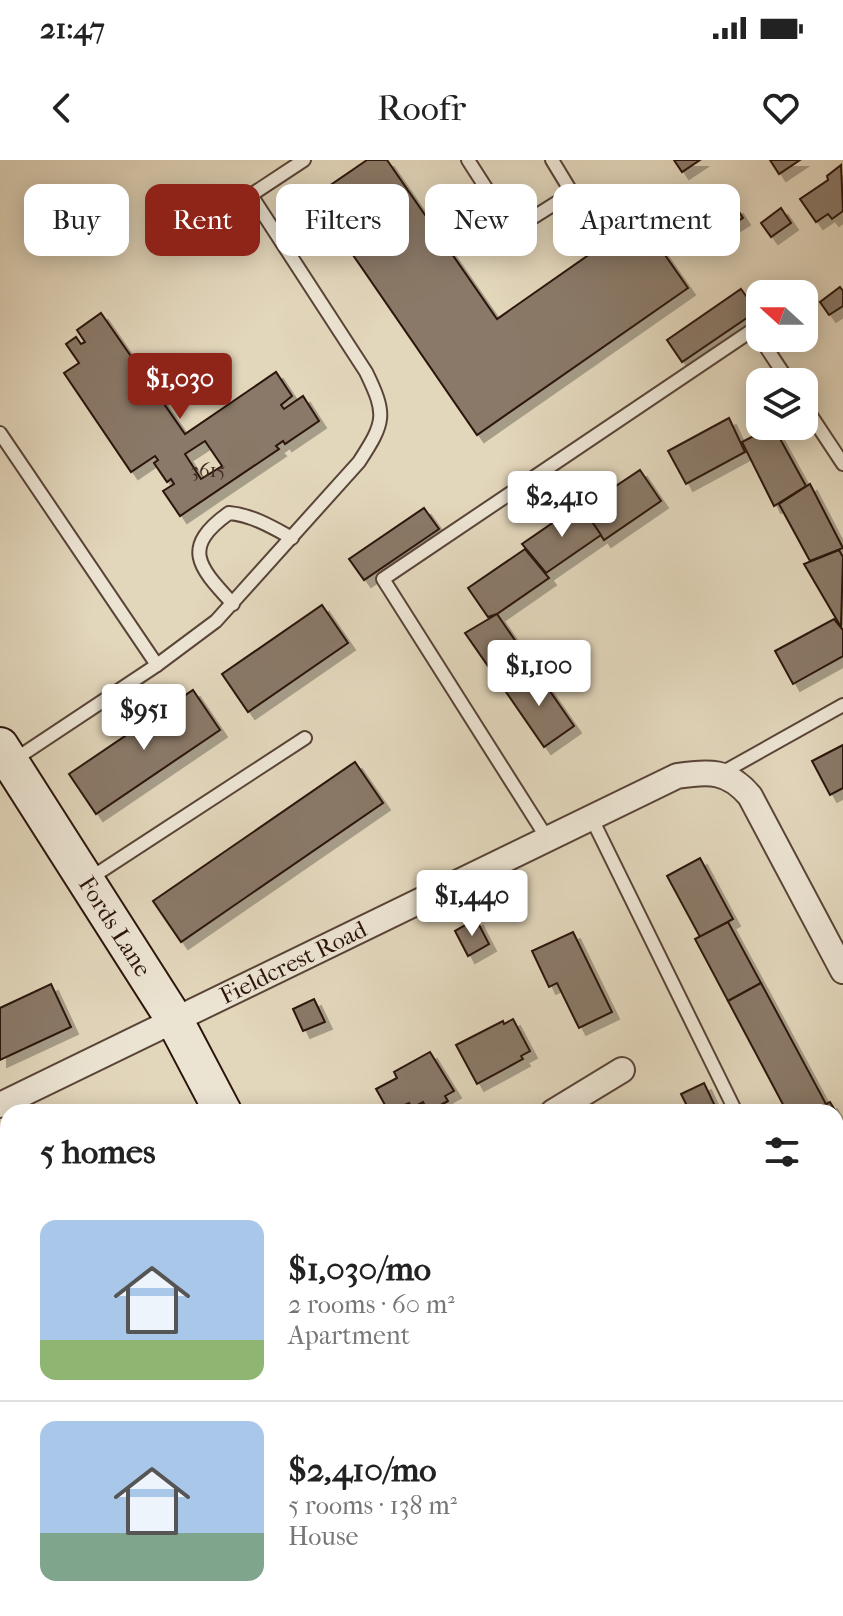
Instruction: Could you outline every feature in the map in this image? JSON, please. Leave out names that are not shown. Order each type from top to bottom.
[{"type":"street","name":"Fords Lane","points":[[6,754],[174,1019],[219,1104]]},
{"type":"street","name":"Fieldcrest Road","points":[[2,1104],[677,776],[703,772],[720,774]]},
{"type":"street","points":[[720,774],[739,783],[750,796],[843,971]]},
{"type":"street","points":[[566,1104],[622,1070]]},
{"type":"lane","points":[[6,754],[157,665],[216,621],[359,462],[372,442],[382,416],[380,401],[366,372],[251,195],[304,160]]},
{"type":"lane","points":[[468,160],[513,230],[572,193],[552,160]]},
{"type":"lane","points":[[547,838],[383,579],[746,334]]},
{"type":"lane","points":[[818,426],[843,464]]},
{"type":"lane","points":[[0,433],[157,665]]},
{"type":"lane","points":[[233,604],[200,565],[198,552],[202,538],[213,525],[229,513],[238,514],[265,523],[292,538]]},
{"type":"lane","points":[[720,774],[843,705]]},
{"type":"lane","points":[[86,880],[305,738]]},
{"type":"lane","points":[[590,817],[732,1104]]},
{"type":"building","points":[[367,160],[387,160],[404,184],[332,184]]},
{"type":"building","points":[[674,160],[700,160],[682,172]]},
{"type":"building","points":[[770,160],[800,160],[779,174]]},
{"type":"building","points":[[841,165],[843,211],[832,219],[828,214],[816,222],[800,199],[828,180],[827,176]]},
{"type":"building","points":[[409,192],[425,215],[425,256],[453,256],[497,319],[587,256],[666,256],[688,288],[477,435],[354,256],[409,256]]},
{"type":"building","points":[[781,208],[791,223],[771,237],[761,223]]},
{"type":"building","points":[[840,287],[843,306],[829,315],[820,302]]},
{"type":"building","points":[[741,289],[746,296],[746,318],[682,362],[667,340]]},
{"type":"building","points":[[101,313],[185,434],[276,372],[292,396],[281,405],[284,409],[303,396],[319,421],[285,444],[283,441],[276,446],[279,449],[180,516],[163,491],[174,484],[171,479],[167,482],[154,463],[158,460],[155,456],[131,472],[64,373],[79,363],[66,344],[76,337],[81,344],[85,342],[77,330]],"holes":[[[205,441],[222,466],[201,479],[185,454]]]},
{"type":"building","points":[[729,418],[745,452],[686,484],[668,451]]},
{"type":"building","points":[[781,440],[806,486],[774,506],[742,442]]},
{"type":"building","points":[[640,470],[661,501],[604,540],[583,508]]},
{"type":"building","points":[[810,484],[843,548],[810,561],[779,504]]},
{"type":"building","points":[[580,504],[601,535],[546,573],[522,544]]},
{"type":"building","points":[[424,508],[439,529],[364,580],[349,559]]},
{"type":"building","points":[[525,549],[549,578],[488,617],[468,588]]},
{"type":"building","points":[[839,550],[843,557],[841,627],[804,564]]},
{"type":"building","points":[[322,605],[348,643],[248,712],[222,674]]},
{"type":"building","points":[[497,614],[534,668],[504,689],[465,633]]},
{"type":"building","points":[[834,619],[843,630],[843,656],[793,684],[775,651]]},
{"type":"building","points":[[534,668],[574,726],[544,747],[504,689]]},
{"type":"building","points":[[193,690],[220,730],[96,814],[69,774]]},
{"type":"building","points":[[843,745],[843,788],[830,795],[812,761]]},
{"type":"building","points":[[355,762],[383,803],[181,942],[153,901]]},
{"type":"building","points":[[700,858],[733,919],[700,937],[667,876]]},
{"type":"building","points":[[476,919],[489,944],[468,956],[455,931]]},
{"type":"building","points":[[728,922],[761,983],[728,1001],[695,939]]},
{"type":"building","points":[[573,932],[612,1012],[579,1028],[557,983],[549,987],[532,951]]},
{"type":"building","points":[[761,983],[826,1104],[783,1104],[728,1001]]},
{"type":"building","points":[[51,984],[71,1027],[0,1060],[0,1008]]},
{"type":"building","points":[[314,999],[325,1022],[303,1031],[293,1009]]},
{"type":"building","points":[[513,1019],[530,1051],[521,1056],[523,1059],[477,1084],[456,1045]]},
{"type":"building","points":[[430,1052],[454,1091],[445,1096],[448,1101],[443,1104],[384,1104],[376,1089],[397,1078],[394,1072]]},
{"type":"building","points":[[704,1083],[714,1104],[686,1104],[681,1094]]}]
